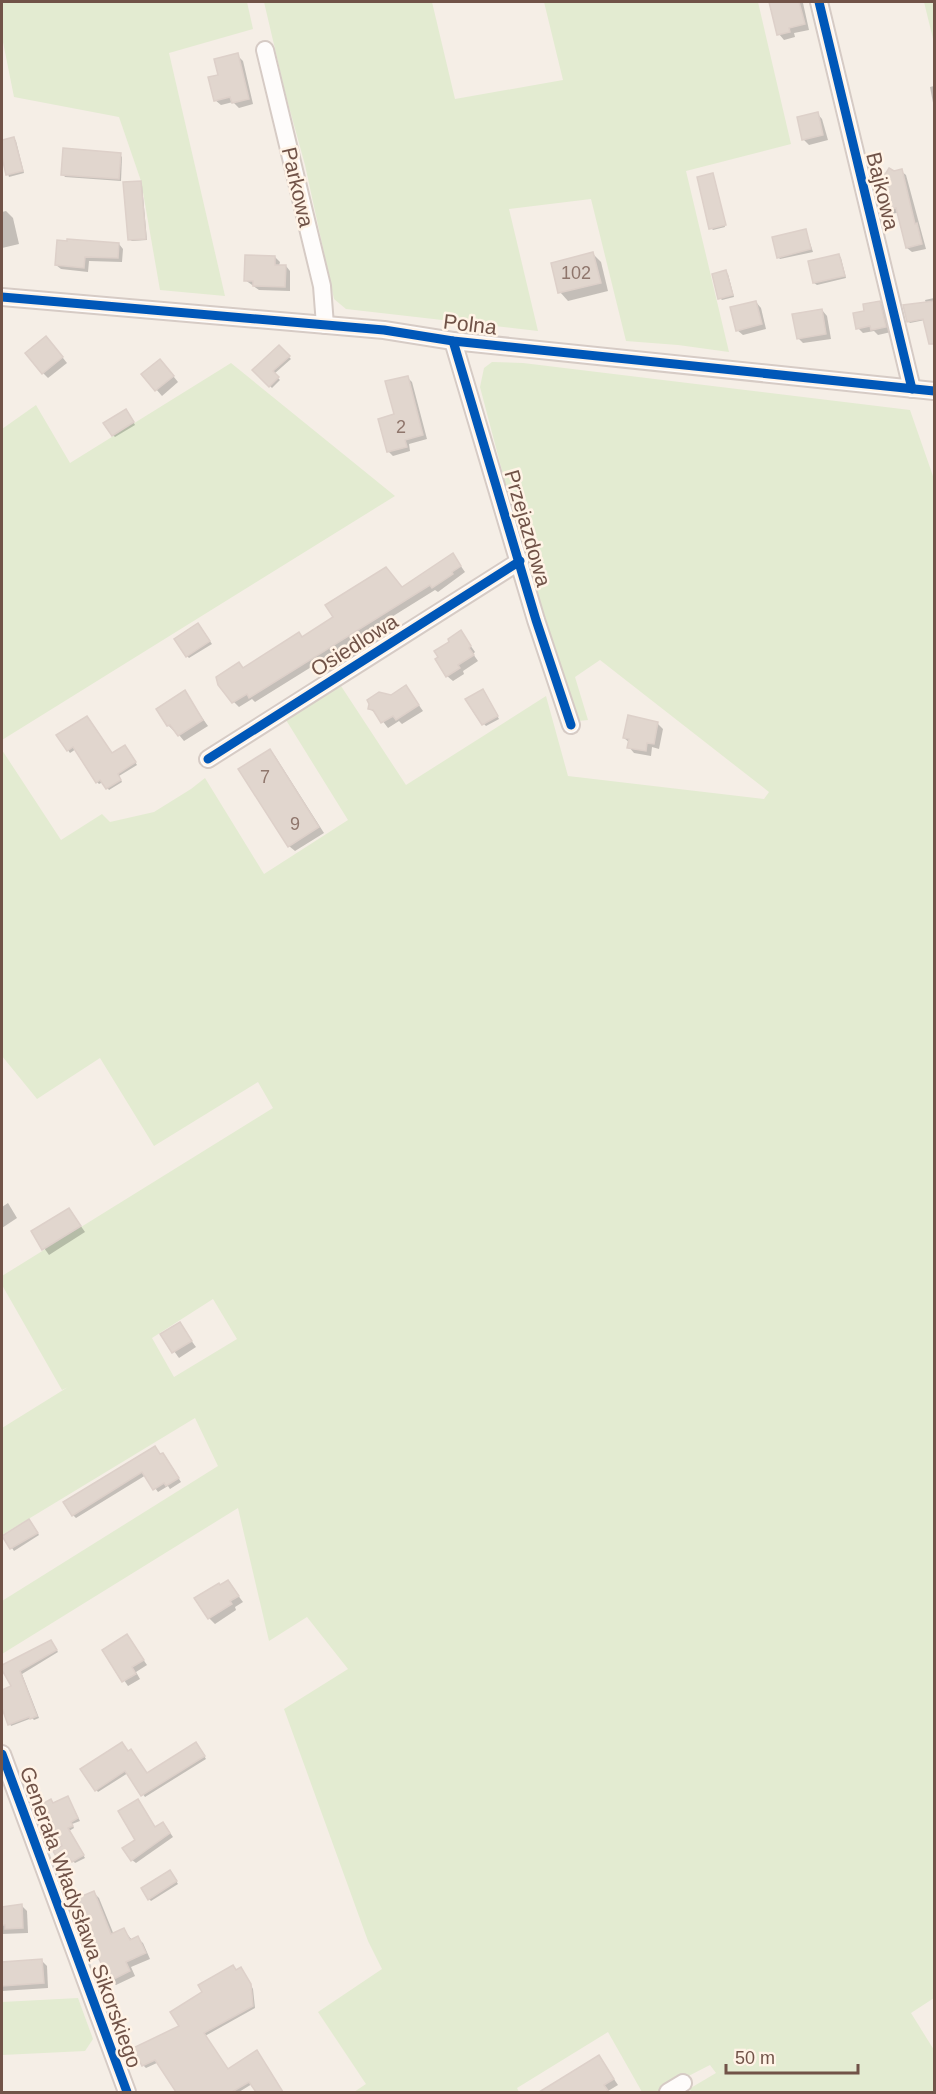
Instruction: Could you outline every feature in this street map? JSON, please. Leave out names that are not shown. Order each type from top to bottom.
[{"type":"street","name":"Bajkowa","points":[[819,2],[912,388]]},
{"type":"street","name":"Parkowa","points":[[265,50],[321,286],[325,325]]},
{"type":"street","name":"Polna","points":[[2,297],[384,330],[453,340],[934,391]]},
{"type":"street","name":"Przejazdowa","points":[[453,340],[536,620],[571,725]]},
{"type":"street","name":"Osiedlowa","points":[[208,759],[520,561]]},
{"type":"street","name":"Generała Władysława Sikorskiego","points":[[2,1754],[127,2092]]},
{"type":"street","points":[[668,2092],[683,2083]]},
{"type":"green space","points":[[2,2],[247,2],[253,29],[169,53],[225,296],[160,290],[141,181],[119,117],[14,97],[2,37]]},
{"type":"green space","points":[[264,2],[432,2],[455,99],[563,80],[544,2],[758,2],[791,144],[686,171],[729,352],[626,341],[591,199],[509,209],[538,331],[346,309],[334,299],[305,165]]},
{"type":"green space","points":[[924,2],[934,2],[934,43]]},
{"type":"green space","points":[[492,362],[523,363],[910,410],[934,479],[934,1998],[911,2013],[934,2050],[934,2092],[692,2092],[689,2089],[716,2073],[710,2065],[657,2092],[642,2092],[608,2032],[517,2088],[519,2092],[354,2092],[366,2084],[318,2012],[382,1969],[368,1941],[284,1709],[348,1669],[307,1617],[269,1641],[238,1508],[2,1654],[2,1601],[218,1466],[195,1418],[2,1535],[2,1428],[68,1387],[62,1390],[2,1285],[2,1276],[273,1108],[258,1082],[154,1146],[100,1058],[37,1099],[2,1056],[2,750],[61,840],[102,814],[110,822],[154,812],[205,778],[264,874],[348,820],[286,720],[341,686],[406,785],[546,696],[568,776],[764,799],[769,792],[600,660],[575,677],[588,720],[578,721],[540,615],[480,387],[484,368]],"holes":[[[213,1299],[237,1339],[174,1377],[152,1338]]]},
{"type":"green space","points":[[231,363],[395,496],[2,740],[2,429],[36,405],[70,463]]},
{"type":"green space","points":[[78,1998],[93,2039],[85,2051],[2,2055],[2,2002]]},
{"type":"building","points":[[769,2],[799,2],[805,24],[789,28],[790,32],[777,35]]},
{"type":"building","points":[[238,53],[249,99],[232,103],[230,97],[214,101],[208,77],[218,75],[214,59]]},
{"type":"building","points":[[818,112],[823,135],[802,140],[797,117]]},
{"type":"building","points":[[14,137],[23,171],[6,175],[2,157],[2,140]]},
{"type":"building","points":[[63,148],[121,153],[119,179],[61,175]]},
{"type":"building","points":[[889,168],[894,171],[902,169],[922,244],[906,248],[896,208],[887,210],[879,175],[886,173]]},
{"type":"building","points":[[713,173],[726,225],[709,229],[697,177]]},
{"type":"building","points":[[141,181],[146,239],[128,240],[123,182]]},
{"type":"building","points":[[806,229],[811,249],[777,258],[772,237]]},
{"type":"building","points":[[67,239],[119,243],[118,258],[85,257],[84,268],[55,265],[57,240],[67,241]]},
{"type":"building","points":[[593,252],[601,283],[558,293],[551,263]]},
{"type":"building","points":[[839,254],[845,276],[813,283],[808,261]]},
{"type":"building","points":[[245,255],[275,256],[275,265],[286,265],[285,287],[253,286],[253,281],[244,281]]},
{"type":"building","points":[[726,270],[733,295],[718,299],[712,274]]},
{"type":"building","points":[[756,301],[762,324],[736,331],[730,307]]},
{"type":"building","points":[[880,301],[886,327],[871,330],[870,326],[856,329],[853,313],[864,311],[863,304]]},
{"type":"building","points":[[934,301],[934,344],[929,344],[923,319],[907,322],[903,305]]},
{"type":"building","points":[[822,309],[826,334],[797,339],[792,314]]},
{"type":"building","points":[[46,336],[63,357],[42,374],[25,353]]},
{"type":"building","points":[[279,345],[290,356],[273,371],[279,377],[269,387],[252,370]]},
{"type":"building","points":[[160,359],[174,376],[155,391],[141,374]]},
{"type":"building","points":[[408,376],[423,435],[405,440],[407,447],[387,452],[378,419],[394,414],[385,381]]},
{"type":"building","points":[[126,409],[134,422],[112,436],[103,423]]},
{"type":"building","points":[[453,553],[461,566],[452,572],[453,574],[432,588],[430,585],[249,698],[247,694],[232,703],[218,685],[216,677],[239,662],[243,668],[299,632],[302,637],[333,617],[325,605],[386,567],[402,587]]},
{"type":"building","points":[[198,623],[210,641],[186,657],[174,639]]},
{"type":"building","points":[[461,630],[474,655],[458,665],[460,668],[446,677],[435,659],[438,657],[434,651],[449,642],[448,639]]},
{"type":"building","points":[[406,685],[419,705],[396,720],[393,716],[381,723],[373,710],[368,709],[367,700],[379,692],[391,695]]},
{"type":"building","points":[[483,689],[498,716],[482,725],[465,699]]},
{"type":"building","points":[[185,690],[203,720],[178,736],[170,725],[167,726],[156,709]]},
{"type":"building","points":[[628,715],[658,722],[654,744],[647,743],[646,751],[627,748],[629,739],[623,738]]},
{"type":"building","points":[[87,716],[112,753],[125,745],[136,762],[118,774],[121,780],[106,789],[100,780],[96,783],[73,747],[67,751],[56,735]]},
{"type":"building","points":[[270,749],[319,827],[288,847],[238,769]]},
{"type":"building","points":[[69,1208],[81,1226],[42,1250],[31,1231]]},
{"type":"building","points":[[180,1322],[192,1341],[172,1353],[160,1334]]},
{"type":"building","points":[[155,1446],[160,1454],[163,1453],[179,1478],[166,1486],[164,1483],[153,1490],[142,1472],[72,1516],[63,1502]]},
{"type":"building","points":[[29,1519],[38,1533],[10,1549],[2,1536]]},
{"type":"building","points":[[228,1580],[239,1596],[230,1601],[232,1604],[208,1619],[194,1598]]},
{"type":"building","points":[[127,1634],[144,1660],[132,1667],[136,1674],[122,1682],[102,1650]]},
{"type":"building","points":[[51,1640],[57,1650],[20,1671],[37,1716],[8,1725],[2,1708],[2,1690],[11,1686],[2,1670],[2,1665]]},
{"type":"building","points":[[122,1742],[128,1751],[131,1749],[147,1773],[196,1742],[205,1756],[141,1796],[125,1771],[95,1791],[80,1769]]},
{"type":"building","points":[[68,1796],[78,1818],[71,1822],[73,1826],[68,1828],[84,1855],[72,1862],[69,1858],[60,1863],[53,1851],[62,1846],[42,1804],[51,1799],[53,1803]]},
{"type":"building","points":[[138,1799],[155,1827],[163,1822],[170,1833],[131,1861],[122,1848],[135,1840],[118,1811]]},
{"type":"building","points":[[170,1870],[177,1881],[148,1900],[141,1888]]},
{"type":"building","points":[[94,1891],[111,1934],[124,1928],[130,1940],[138,1936],[146,1953],[126,1962],[130,1971],[110,1981],[87,1935],[73,1900]]},
{"type":"building","points":[[22,1904],[23,1928],[5,1929],[5,1925],[2,1925],[2,1907]]},
{"type":"building","points":[[42,1959],[44,1983],[2,1986],[2,1962]]},
{"type":"building","points":[[233,1965],[236,1970],[241,1967],[251,1984],[253,2006],[204,2033],[228,2069],[257,2050],[283,2092],[256,2092],[249,2082],[232,2092],[176,2092],[155,2060],[142,2066],[133,2048],[179,2026],[170,2012],[202,1992],[198,1985]]},
{"type":"building","points":[[599,2055],[614,2079],[604,2085],[609,2092],[539,2092]]},
{"type":"cycle path","points":[[819,2],[912,389]]},
{"type":"cycle path","points":[[2,297],[384,330],[453,341],[934,391]]},
{"type":"cycle path","points":[[453,341],[536,620],[571,725]]},
{"type":"cycle path","points":[[208,759],[520,561]]},
{"type":"cycle path","points":[[2,1754],[127,2092]]}]
